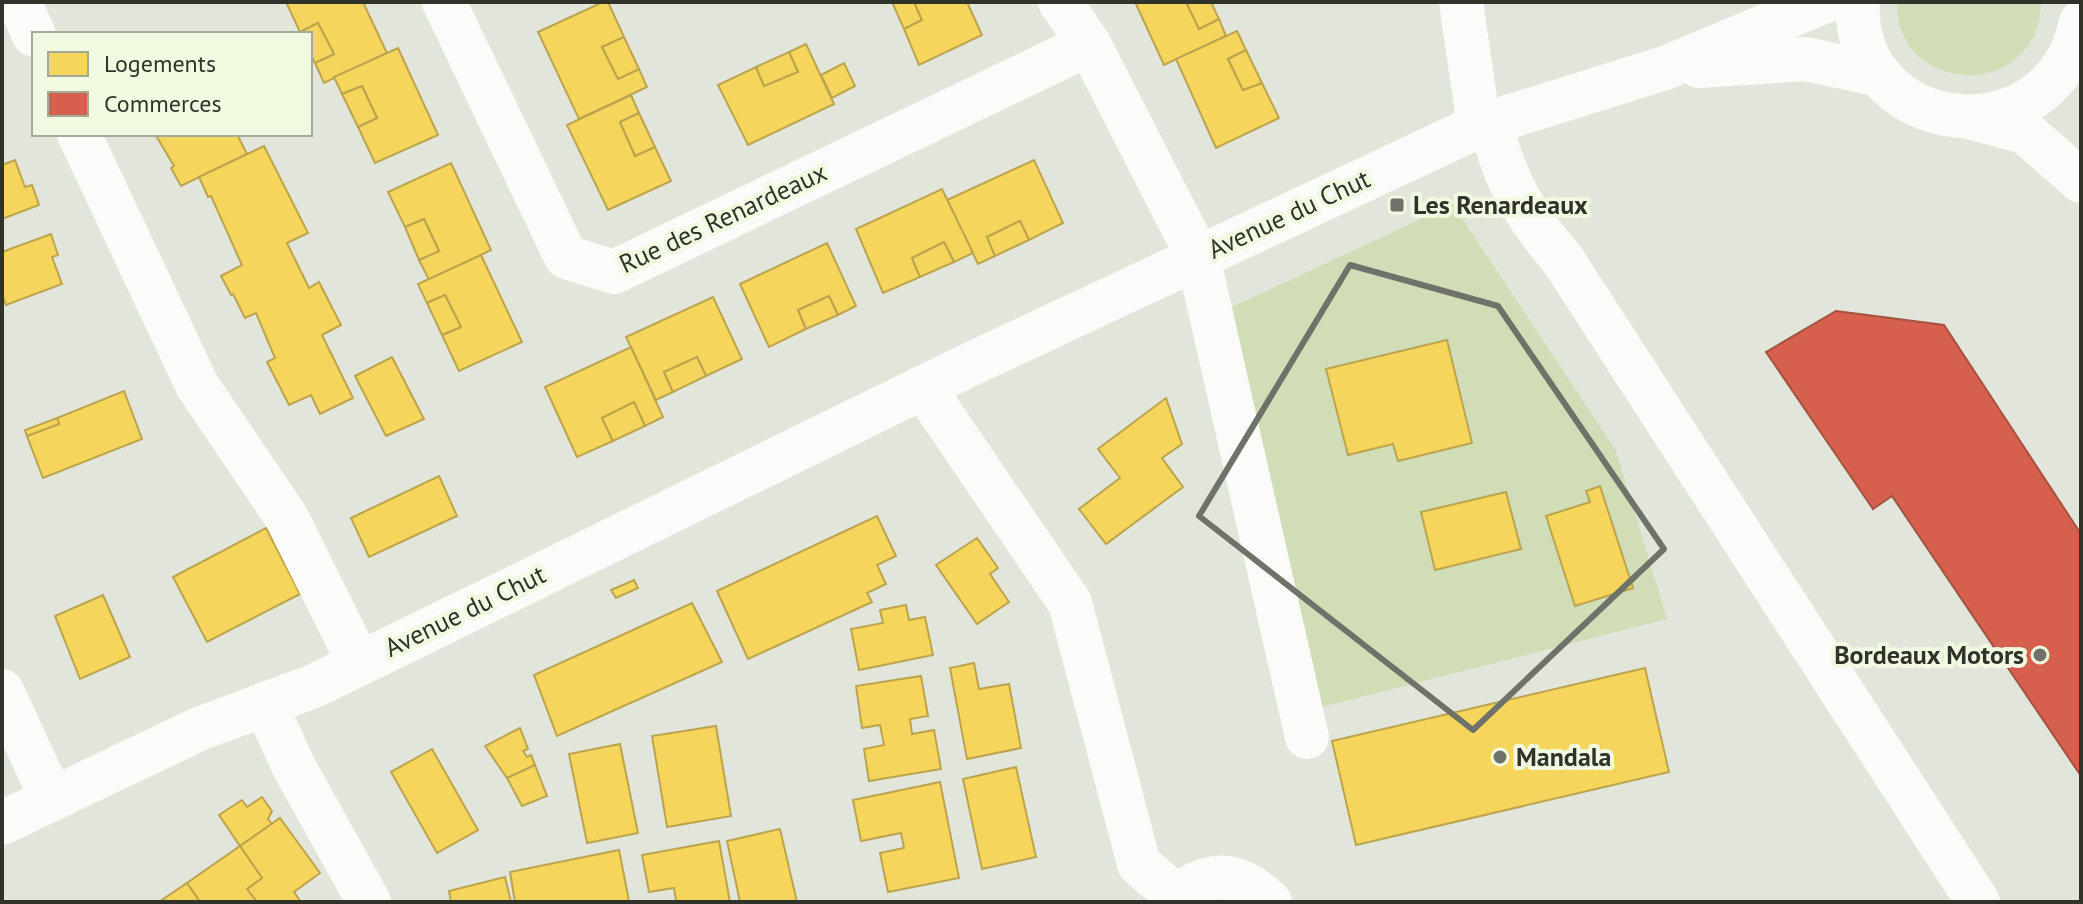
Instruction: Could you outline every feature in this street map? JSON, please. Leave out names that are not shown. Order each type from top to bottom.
[{"type":"street","points":[[19,2],[33,32]]},
{"type":"street","name":"Rue des Renardeaux","points":[[444,2],[566,257],[614,272],[1089,44]]},
{"type":"street","points":[[1060,2],[1089,44],[1198,257],[1307,737]]},
{"type":"street","points":[[1461,2],[1484,125],[1527,219],[1563,260],[1978,902]]},
{"type":"street","name":"Avenue du Chut","points":[[2,823],[199,729],[314,686],[923,387],[1484,125],[1665,68],[1823,2]]},
{"type":"street","points":[[1858,2],[1857,19],[1865,49],[1880,75],[1905,99],[1927,109],[2025,132],[2081,181]]},
{"type":"street","points":[[1972,118],[2006,112],[2036,96],[2060,72],[2079,32]]},
{"type":"street","points":[[2079,32],[2076,84],[2081,99]]},
{"type":"street","name":"Avenue du Chut","points":[[1665,68],[1805,59],[1880,75]]},
{"type":"street","points":[[80,136],[197,385],[287,518],[359,663]]},
{"type":"street","points":[[923,387],[1070,603],[1139,864],[1173,899],[1192,882],[1214,877],[1236,879],[1256,889],[1270,902]]},
{"type":"street","points":[[2,691],[52,799]]},
{"type":"street","points":[[265,704],[294,767],[369,902]]},
{"type":"highlighted area","points":[[1350,265],[1498,306],[1664,549],[1473,730],[1199,516]]},
{"type":"green space","points":[[1897,2],[2041,2],[2034,34],[2018,57],[1995,71],[1968,75],[1942,70],[1919,57],[1903,34]]},
{"type":"green space","points":[[1453,204],[1616,451],[1667,619],[1322,707],[1217,314]]},
{"type":"building: Logements","points":[[286,2],[363,2],[387,53],[324,83],[315,63],[334,54],[318,23],[300,32]]},
{"type":"building: Logements","points":[[608,2],[624,37],[602,47],[618,79],[639,69],[647,87],[579,119],[538,32]]},
{"type":"building: Logements","points":[[892,2],[914,2],[922,20],[904,29]]},
{"type":"building: Logements","points":[[914,2],[967,2],[982,35],[919,65],[904,29],[922,20]]},
{"type":"building: Logements","points":[[1135,2],[1186,2],[1199,29],[1219,19],[1226,36],[1164,65]]},
{"type":"building: Logements","points":[[1186,2],[1211,2],[1219,19],[1199,29]]},
{"type":"building: Logements","points":[[318,23],[334,54],[315,63],[312,57],[312,32],[300,32]]},
{"type":"building: Logements","points":[[1237,31],[1246,50],[1228,59],[1243,90],[1262,83],[1279,118],[1216,148],[1176,59]]},
{"type":"building: Logements","points":[[624,37],[639,69],[618,79],[602,47]]},
{"type":"building: Logements","points":[[806,44],[834,104],[748,145],[718,85],[756,67],[764,86],[798,72],[789,52]]},
{"type":"building: Logements","points":[[398,48],[438,135],[375,163],[358,127],[377,118],[362,86],[342,94],[334,77]]},
{"type":"building: Logements","points":[[1246,50],[1262,83],[1243,90],[1228,59]]},
{"type":"building: Logements","points":[[789,52],[798,72],[764,86],[756,67]]},
{"type":"building: Logements","points":[[844,63],[855,86],[832,98],[821,75]]},
{"type":"building: Logements","points":[[362,86],[377,118],[358,127],[342,94]]},
{"type":"building: Logements","points":[[631,95],[639,113],[620,122],[635,156],[655,147],[671,181],[608,210],[567,125]]},
{"type":"building: Logements","points":[[639,113],[655,147],[635,156],[620,122]]},
{"type":"building: Logements","points":[[156,136],[238,136],[247,154],[181,186],[171,168],[174,166]]},
{"type":"building: Logements","points":[[264,146],[308,233],[287,243],[309,288],[319,282],[341,325],[322,335],[353,398],[320,414],[311,395],[289,405],[267,362],[275,358],[256,313],[245,318],[221,276],[242,265],[211,196],[208,197],[199,177]]},
{"type":"building: Logements","points":[[15,160],[25,187],[32,185],[39,205],[2,219],[2,165]]},
{"type":"building: Logements","points":[[1034,160],[1063,223],[1029,240],[1020,221],[987,237],[995,256],[978,264],[947,200]]},
{"type":"building: Logements","points":[[451,163],[491,250],[429,280],[419,260],[439,251],[424,219],[405,227],[388,192]]},
{"type":"building: Logements","points":[[942,189],[973,253],[954,262],[944,242],[912,258],[920,277],[883,293],[856,229]]},
{"type":"building: Logements","points":[[424,219],[439,251],[419,260],[405,227]]},
{"type":"building: Logements","points":[[1020,221],[1029,240],[995,256],[987,237]]},
{"type":"building: Logements","points":[[51,234],[58,255],[52,257],[62,284],[6,305],[2,295],[2,252]]},
{"type":"building: Logements","points":[[944,242],[954,262],[920,277],[912,258]]},
{"type":"building: Logements","points":[[827,243],[856,306],[838,315],[829,296],[798,310],[806,329],[769,347],[740,284]]},
{"type":"building: Logements","points":[[481,255],[522,342],[459,371],[442,335],[461,327],[445,295],[427,303],[418,284]]},
{"type":"building: Logements","points":[[445,295],[461,327],[442,335],[427,303]]},
{"type":"building: Logements","points":[[829,296],[838,315],[806,329],[798,310]]},
{"type":"building: Logements","points":[[713,297],[742,359],[706,376],[697,357],[664,372],[673,392],[656,400],[626,337]]},
{"type":"building: Logements","points":[[1447,340],[1472,443],[1398,461],[1393,444],[1348,455],[1326,369]]},
{"type":"building: Logements","points":[[631,347],[663,417],[645,426],[634,402],[602,418],[613,441],[577,457],[545,387]]},
{"type":"building: Logements","points":[[392,357],[424,419],[386,436],[355,376]]},
{"type":"building: Logements","points":[[697,357],[706,376],[673,392],[664,372]]},
{"type":"building: Logements","points":[[124,391],[142,439],[43,478],[27,436],[59,424],[57,418]]},
{"type":"building: Logements","points":[[1166,398],[1182,444],[1162,458],[1183,487],[1106,544],[1079,509],[1120,478],[1098,449]]},
{"type":"building: Logements","points":[[634,402],[645,426],[613,441],[602,418]]},
{"type":"building: Logements","points":[[57,418],[59,424],[27,436],[25,430]]},
{"type":"building: Logements","points":[[439,476],[457,516],[369,557],[351,518]]},
{"type":"building: Logements","points":[[1600,486],[1633,588],[1575,606],[1546,516],[1590,502],[1586,491]]},
{"type":"building: Logements","points":[[1506,492],[1521,549],[1435,570],[1421,512]]},
{"type":"building: Logements","points":[[877,516],[896,556],[877,565],[886,584],[867,593],[872,602],[748,659],[717,591]]},
{"type":"building: Logements","points":[[266,528],[300,594],[207,642],[173,577]]},
{"type":"building: Logements","points":[[977,538],[998,568],[990,574],[1009,602],[977,624],[936,565]]},
{"type":"building: Logements","points":[[634,580],[638,588],[616,598],[611,590]]},
{"type":"building: Logements","points":[[103,595],[130,657],[80,679],[55,616]]},
{"type":"building: Logements","points":[[692,603],[722,662],[557,736],[534,675]]},
{"type":"building: Logements","points":[[906,605],[909,620],[925,617],[933,655],[859,670],[851,629],[883,623],[880,610]]},
{"type":"building: Logements","points":[[974,663],[979,689],[1009,684],[1021,748],[967,759],[950,668]]},
{"type":"building: Logements","name":"Mandala","points":[[1645,668],[1669,772],[1356,845],[1332,741]]},
{"type":"building: Logements","points":[[921,676],[928,716],[910,719],[912,734],[934,730],[941,769],[869,781],[864,749],[884,745],[880,725],[862,728],[856,686]]},
{"type":"building: Logements","points":[[716,726],[731,816],[667,827],[652,736]]},
{"type":"building: Logements","points":[[520,728],[528,749],[523,751],[527,757],[531,755],[535,765],[507,778],[485,746]]},
{"type":"building: Logements","points":[[620,744],[638,833],[587,843],[569,754]]},
{"type":"building: Logements","points":[[432,749],[478,830],[437,853],[391,772]]},
{"type":"building: Logements","points":[[535,765],[547,796],[522,806],[507,778]]},
{"type":"building: Logements","points":[[1016,767],[1036,857],[982,869],[963,779]]},
{"type":"building: Logements","points":[[940,782],[959,878],[888,892],[880,853],[904,848],[901,833],[861,841],[853,800]]},
{"type":"building: Logements","points":[[262,797],[272,811],[268,819],[272,824],[240,846],[219,815],[242,800],[247,807]]},
{"type":"building: Logements","points":[[280,818],[320,873],[294,892],[301,902],[257,902],[247,889],[262,878],[240,846]]},
{"type":"building: Logements","points":[[780,829],[797,902],[740,902],[727,841]]},
{"type":"building: Logements","points":[[719,841],[730,902],[670,902],[676,901],[674,888],[649,892],[642,855]]},
{"type":"building: Logements","points":[[240,846],[262,878],[247,889],[257,902],[200,902],[187,883]]},
{"type":"building: Logements","points":[[619,850],[629,901],[515,902],[510,872]]},
{"type":"building: Logements","points":[[505,877],[511,902],[451,902],[449,891]]},
{"type":"building: Logements","points":[[187,883],[200,902],[159,902]]},
{"type":"building: Commerces","name":"Bordeaux Motors","points":[[1836,311],[1944,325],[2081,534],[2081,776],[1892,496],[1873,509],[1766,352]]},
{"type":"place","name":"Les Renardeaux","points":[[1397,205]]},
{"type":"place","name":"Bordeaux Motors","points":[[2040,655]]},
{"type":"place","name":"Mandala","points":[[1500,757]]}]
